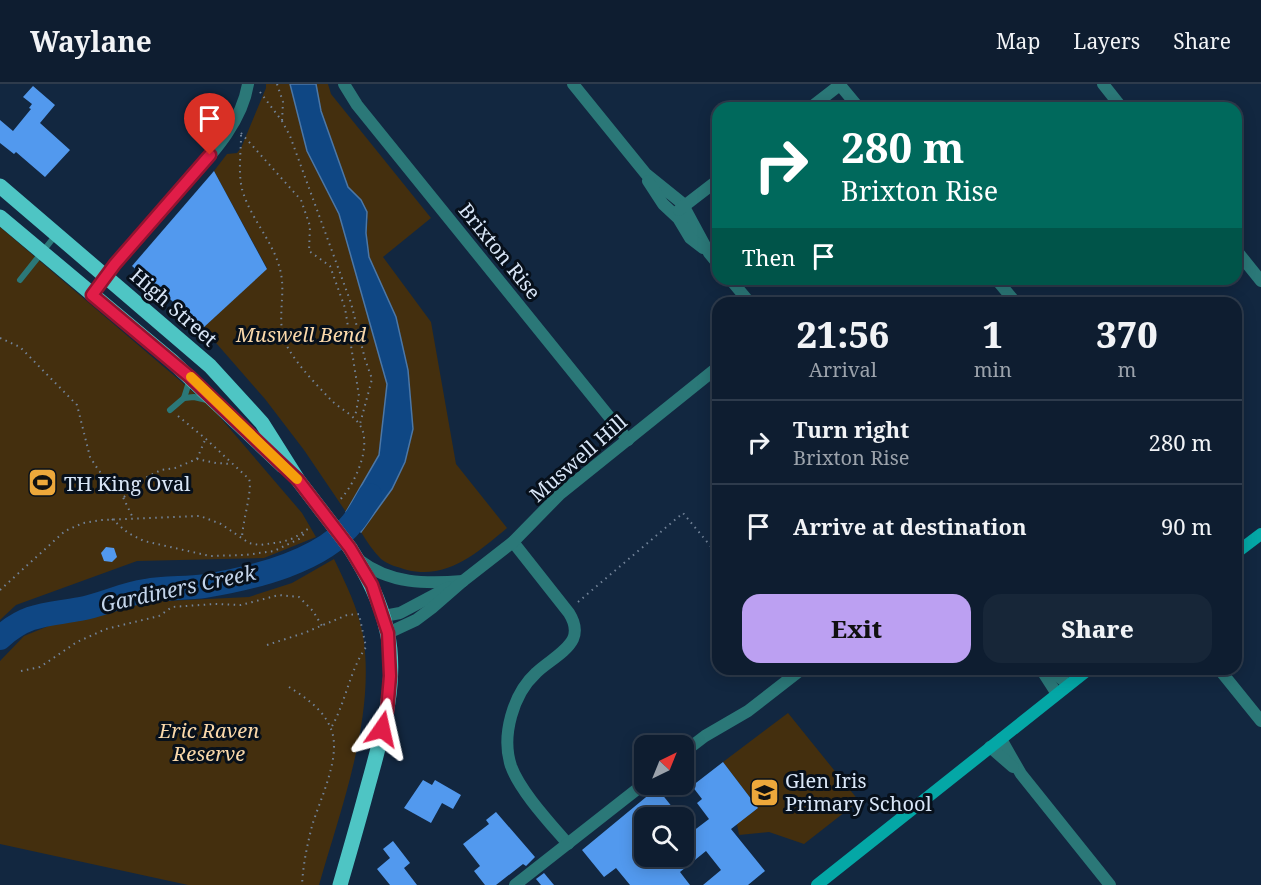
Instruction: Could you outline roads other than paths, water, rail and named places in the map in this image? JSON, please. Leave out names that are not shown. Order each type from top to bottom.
[{"type":"main road","name":"High Street","points":[[0,186],[190,348],[227,384],[274,440],[298,480],[353,553],[372,585],[388,633],[390,676],[387,711],[340,885]]},
{"type":"main road","name":"High Street","points":[[0,217],[190,377],[298,480]]},
{"type":"main road","points":[[1242,548],[1261,534]]},
{"type":"main road","points":[[817,885],[1081,675]]},
{"type":"street","name":"Brixton Rise","points":[[344,84],[357,105],[628,440]]},
{"type":"street","points":[[573,84],[646,174],[663,204],[679,210],[712,257]]},
{"type":"street","points":[[818,102],[840,84],[854,102]]},
{"type":"street","points":[[1103,84],[1117,102]]},
{"type":"street","points":[[92,295],[105,276],[225,137],[253,86]]},
{"type":"street","points":[[679,210],[712,185]]},
{"type":"street","points":[[1242,257],[1261,281]]},
{"type":"street","points":[[735,285],[745,297]]},
{"type":"street","points":[[1001,285],[1011,297]]},
{"type":"street","name":"Muswell Hill","points":[[388,633],[416,621],[513,542],[560,494],[712,372]]},
{"type":"street","points":[[513,542],[569,613],[574,624],[574,635],[570,643],[537,672],[521,692],[512,714],[508,738],[510,763],[519,783],[568,844]]},
{"type":"street","points":[[353,553],[377,572],[408,582],[424,584],[463,581]]},
{"type":"street","name":"Muswell Hill","points":[[384,616],[400,613],[463,581]]},
{"type":"street","points":[[694,744],[736,720],[794,675]]},
{"type":"street","points":[[1045,675],[1057,694]]},
{"type":"street","points":[[1057,675],[1068,685]]},
{"type":"street","points":[[1224,675],[1261,721]]},
{"type":"street","points":[[1001,739],[1021,774],[1110,885]]},
{"type":"street","points":[[990,747],[1021,774]]},
{"type":"street","points":[[515,885],[634,792]]},
{"type":"lane","points":[[20,280],[56,235]]},
{"type":"lane","points":[[170,411],[184,398],[190,377]]},
{"type":"lane","points":[[184,398],[194,397],[218,403]]},
{"type":"water","points":[[290,84],[316,84],[321,111],[348,187],[361,200],[367,212],[366,233],[369,257],[396,317],[408,370],[413,429],[405,462],[392,489],[361,532],[346,512],[379,455],[387,384],[339,214],[307,151]]},
{"type":"waterway","name":"Gardiners Creek","points":[[0,638],[19,624],[38,616],[88,607],[137,592],[224,583],[285,566],[324,548],[340,536],[356,519],[370,495]]},
{"type":"place","name":"TH King Oval","points":[[43,483]]},
{"type":"place","name":"Glen Iris Primary School","points":[[764,792]]},
{"type":"park label","name":"Muswell Bend","points":[[301,334]]},
{"type":"park label","name":"Eric Raven Reserve","points":[[209,742]]}]
